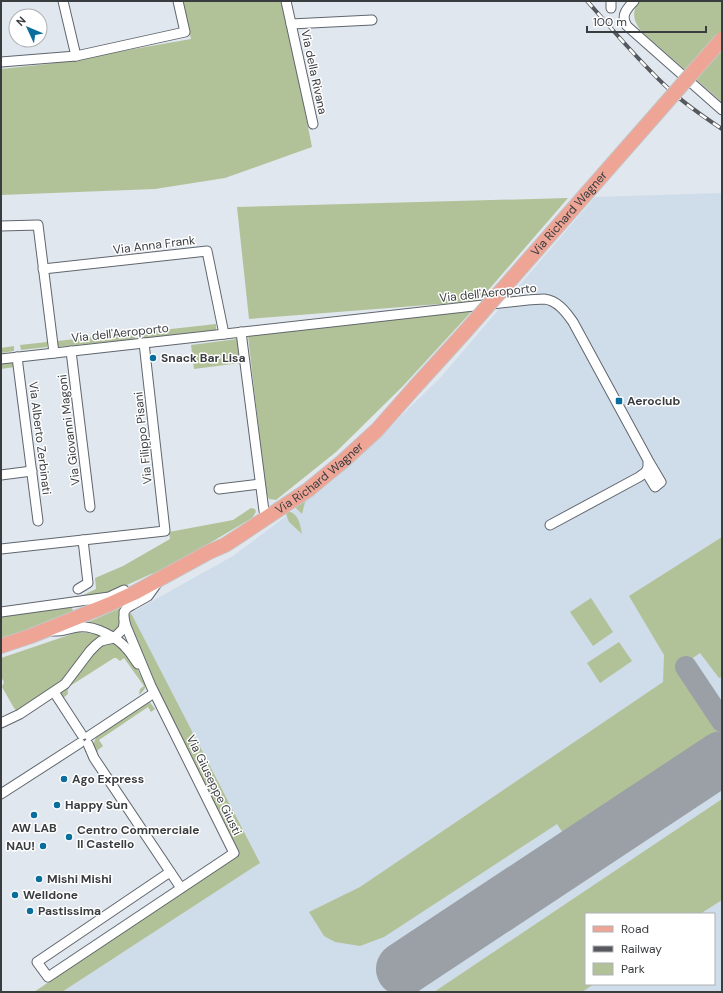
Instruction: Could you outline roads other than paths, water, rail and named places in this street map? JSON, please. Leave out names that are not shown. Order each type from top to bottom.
[{"type":"main road","name":"Via Richard Wagner","points":[[1,646],[46,630],[110,604],[225,545],[302,494],[333,470],[377,430],[722,39]]},
{"type":"main road","name":"Via Richard Wagner","points":[[209,552],[224,539],[286,495],[330,461],[414,387]]},
{"type":"street","points":[[63,1],[76,56]]},
{"type":"street","points":[[1,62],[76,56],[185,32],[178,1]]},
{"type":"street","name":"Via della Rivana","points":[[286,1],[313,124]]},
{"type":"street","points":[[634,1],[624,13],[624,20],[627,26],[722,110]]},
{"type":"street","name":"Via della Rivana","points":[[291,24],[372,20]]},
{"type":"street","points":[[1,226],[38,225],[54,353]]},
{"type":"street","name":"Via Anna Frank","points":[[44,269],[207,251],[224,334]]},
{"type":"street","name":"Via dell'Aeroporto","points":[[1,359],[528,300],[549,300],[555,302],[562,308],[573,322],[661,482],[655,487],[646,472]]},
{"type":"street","points":[[241,332],[264,511]]},
{"type":"street","name":"Via Filippo Pisani","points":[[83,540],[164,532],[144,343]]},
{"type":"street","name":"Via Giovanni Magoni","points":[[71,351],[90,507]]},
{"type":"street","name":"Via Alberto Zerbinati","points":[[17,357],[38,521]]},
{"type":"street","points":[[550,525],[639,477],[646,472],[648,460]]},
{"type":"street","points":[[1,475],[32,471]]},
{"type":"street","points":[[219,489],[260,484]]},
{"type":"street","points":[[1,549],[83,540],[88,583],[78,589]]},
{"type":"street","points":[[1,612],[73,603],[108,596],[146,580],[164,577]]},
{"type":"street","points":[[1,723],[20,714],[65,684],[96,645],[101,641],[114,638],[123,629],[124,612],[127,608],[148,596],[164,577]]},
{"type":"street","name":"Via Giuseppe Giusti","points":[[124,618],[153,689],[234,853],[48,977],[37,962],[170,872]]},
{"type":"street","name":"Via Giuseppe Giusti","points":[[46,630],[59,631],[79,626],[101,631],[114,638],[127,649],[153,689]]},
{"type":"street","points":[[1,794],[85,740],[153,689]]},
{"type":"street","points":[[54,692],[85,740],[94,758],[181,888]]},
{"type":"railway","points":[[587,1],[627,47],[659,80],[689,106],[722,129]]},
{"type":"place","name":"Snack Bar Lisa","points":[[153,358]]},
{"type":"place","name":"Aeroclub","points":[[619,401]]},
{"type":"place","name":"Ago Express","points":[[64,779]]},
{"type":"place","name":"Happy Sun","points":[[57,805]]},
{"type":"place","name":"AW LAB","points":[[34,815]]},
{"type":"place","name":"Centro Commerciale Il Castello","points":[[69,837]]},
{"type":"place","name":"NAU!","points":[[43,846]]},
{"type":"place","name":"Mishi Mishi","points":[[39,879]]},
{"type":"place","name":"Welldone","points":[[15,895]]},
{"type":"place","name":"Pastissima","points":[[30,911]]}]
